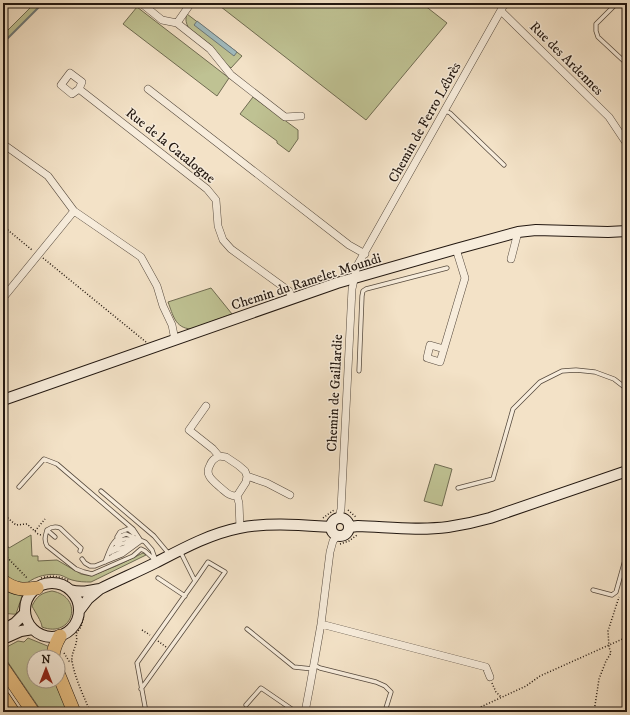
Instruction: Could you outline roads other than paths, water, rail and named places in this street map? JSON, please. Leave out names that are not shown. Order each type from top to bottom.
[{"type":"highway","points":[[3,581],[14,588],[21,590],[36,582]]},
{"type":"highway","points":[[54,649],[60,636]]},
{"type":"highway","points":[[3,668],[33,712]]},
{"type":"highway","points":[[65,689],[74,712]]},
{"type":"highway","points":[[3,697],[13,712]]},
{"type":"main road","name":"Chemin du Ramelet Moundi","points":[[3,400],[337,283],[518,232],[536,230],[608,232],[627,231]]},
{"type":"main road","points":[[350,527],[425,528],[467,524],[490,518],[627,473]]},
{"type":"main road","points":[[341,512],[349,523],[350,527],[346,535],[337,540],[331,527],[332,522],[341,512]]},
{"type":"main road","points":[[72,586],[51,583],[44,585],[36,582],[26,603],[25,613],[28,622],[41,635],[51,637],[60,636],[68,632],[82,614],[88,599],[100,589],[214,535],[240,528],[280,524],[331,527]]},
{"type":"main road","points":[[72,586],[77,592],[100,589]]},
{"type":"main road","points":[[72,586],[82,614]]},
{"type":"main road","points":[[3,639],[9,630],[25,613]]},
{"type":"main road","points":[[9,630],[21,631],[34,629]]},
{"type":"street","points":[[141,3],[162,20],[177,23],[210,49],[231,75],[285,117],[301,116]]},
{"type":"street","points":[[177,23],[191,3]]},
{"type":"street","name":"Chemin de Ferro Lébrès","points":[[354,278],[357,266],[505,3]]},
{"type":"street","name":"Rue des Ardennes","points":[[501,11],[609,117],[627,144]]},
{"type":"street","name":"Rue de la Catalogne","points":[[79,89],[207,189],[216,200],[218,226],[223,240],[231,249],[289,291],[294,299]]},
{"type":"street","points":[[148,89],[348,245],[365,254]]},
{"type":"street","points":[[3,144],[48,176],[74,210],[141,257],[157,286],[163,306],[172,325],[175,340]]},
{"type":"street","points":[[4,293],[38,255],[74,210]]},
{"type":"street","points":[[511,259],[518,232]]},
{"type":"street","points":[[444,349],[465,278],[456,249]]},
{"type":"street","name":"Chemin de Gaillardie","points":[[341,512],[352,289],[354,278]]},
{"type":"street","points":[[206,406],[189,430],[213,449],[219,456]]},
{"type":"street","points":[[237,496],[231,496],[212,481],[208,474],[208,468],[213,459],[219,456],[226,457],[245,472],[247,476],[267,483],[290,495]]},
{"type":"street","points":[[240,528],[239,503],[237,496],[246,482],[247,476]]},
{"type":"street","points":[[305,712],[320,624],[330,552],[333,541],[337,540]]},
{"type":"street","points":[[320,624],[486,667],[490,677]]},
{"type":"lane","points":[[617,3],[596,24],[596,31],[598,37],[627,64]]},
{"type":"lane","points":[[445,111],[504,165]]},
{"type":"lane","points":[[359,372],[363,291],[447,268]]},
{"type":"lane","points":[[458,488],[492,479],[513,409],[540,382],[562,372],[576,370],[595,372],[607,376],[614,379],[627,389]]},
{"type":"lane","points":[[19,487],[44,459],[57,464],[132,529],[141,541]]},
{"type":"lane","points":[[102,491],[154,536],[166,548],[170,555]]},
{"type":"lane","points":[[80,551],[81,548],[60,528],[51,527],[47,530],[45,542],[47,546],[76,569],[84,572],[92,574],[133,556],[141,549],[156,562]]},
{"type":"lane","points":[[105,562],[111,544],[120,532],[128,529],[141,541]]},
{"type":"lane","points":[[47,530],[55,537]]},
{"type":"lane","points":[[105,562],[111,548],[118,541],[125,538],[145,542],[152,550],[156,562]]},
{"type":"lane","points":[[82,559],[90,566],[95,566],[122,555],[141,541]]},
{"type":"lane","points":[[105,562],[116,550],[141,541]]},
{"type":"lane","points":[[180,550],[195,581]]},
{"type":"lane","points":[[593,590],[612,595],[616,592],[627,553]]},
{"type":"lane","points":[[141,689],[225,572],[208,562],[138,663],[141,689],[146,712]]},
{"type":"lane","points":[[158,578],[184,596]]},
{"type":"lane","points":[[247,629],[294,667],[320,668],[376,682],[385,686],[390,692],[386,708]]},
{"type":"lane","points":[[246,705],[261,688],[296,712]]},
{"type":"water","points":[[197,21],[237,52],[234,56],[194,25]]},
{"type":"waterway","points":[[5,41],[43,3]]}]
